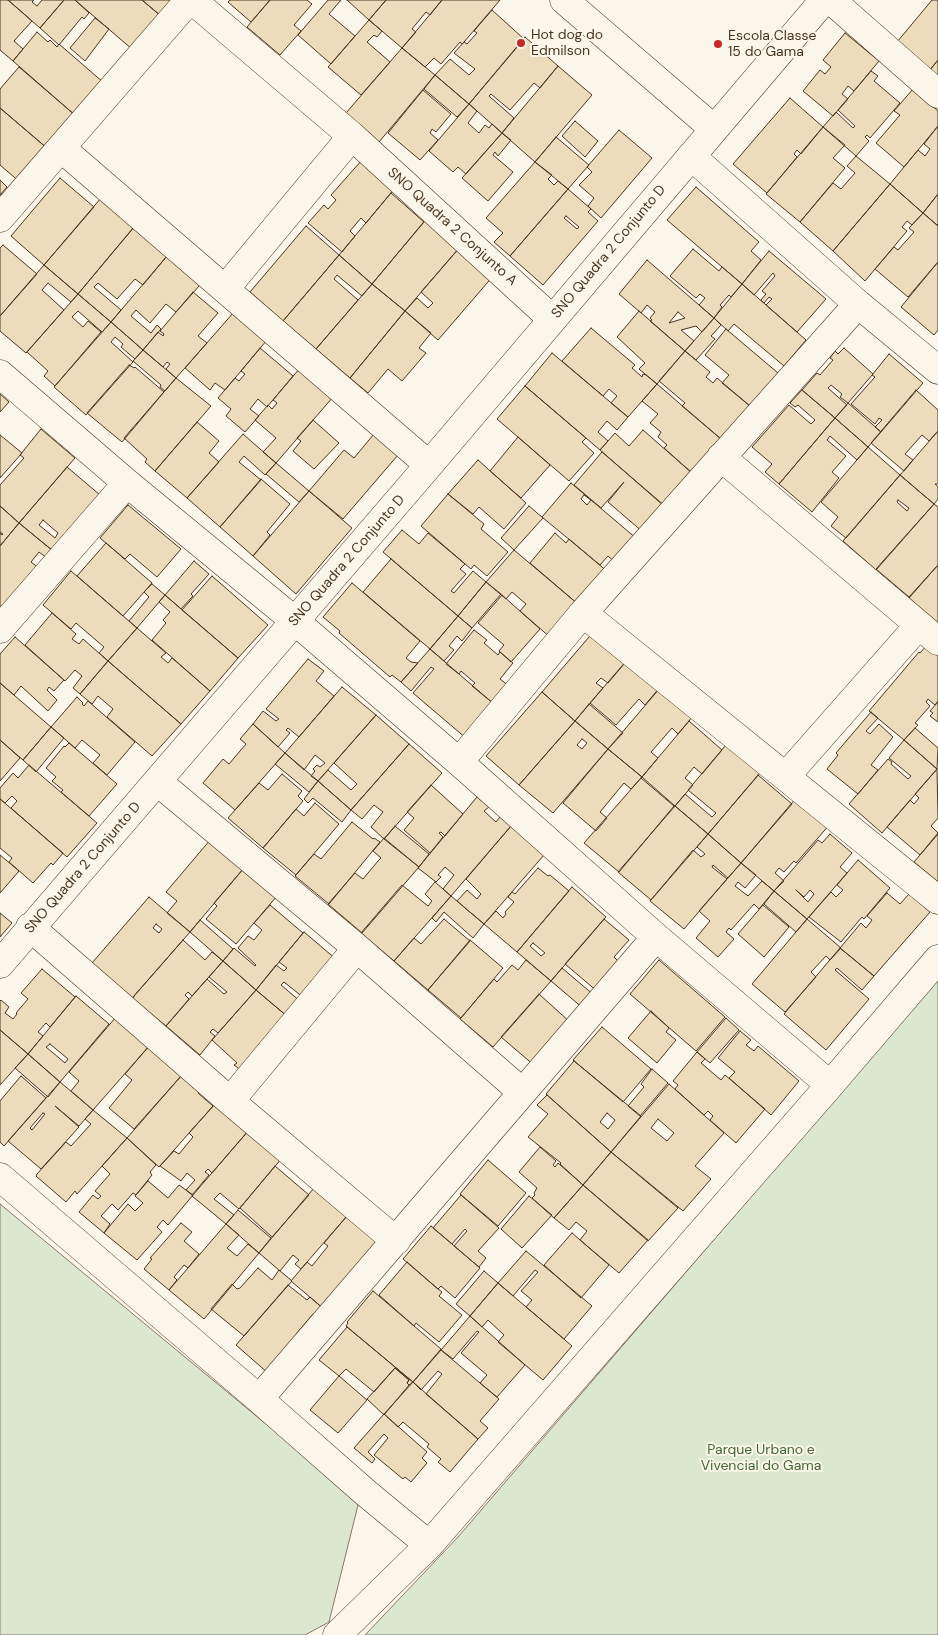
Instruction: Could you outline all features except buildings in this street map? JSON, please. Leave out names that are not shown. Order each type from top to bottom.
[{"type":"street","name":"SNO Quadra 2 Conjunto A","points":[[0,218],[191,0],[352,136],[552,319]]},
{"type":"street","points":[[564,0],[714,129]]},
{"type":"street","name":"SNO Quadra 2 Conjunto D","points":[[0,964],[429,465],[824,0]]},
{"type":"street","points":[[831,0],[938,94]]},
{"type":"street","points":[[226,289],[352,136]]},
{"type":"street","points":[[61,148],[429,465]]},
{"type":"street","points":[[691,156],[858,304],[938,370]]},
{"type":"street","points":[[458,762],[583,613],[858,304]]},
{"type":"street","points":[[0,374],[127,483],[295,621],[656,937],[830,1085]]},
{"type":"street","points":[[721,457],[929,633],[786,776]]},
{"type":"street","points":[[0,629],[127,483]]},
{"type":"street","points":[[583,613],[938,900]]},
{"type":"street","points":[[158,782],[357,948],[522,1092]]},
{"type":"street","points":[[30,928],[396,1241]]},
{"type":"street","points":[[259,1399],[656,937]]},
{"type":"street","points":[[230,1101],[357,948]]},
{"type":"street","points":[[337,1635],[429,1545],[830,1085],[938,958]]},
{"type":"street","points":[[0,1177],[366,1493],[429,1545]]},
{"type":"green space","name":"Parque Urbano e Vivencial do Gama","points":[[938,979],[938,1635],[365,1635],[458,1537]]},
{"type":"green space","points":[[0,1204],[359,1501],[329,1622],[305,1635],[0,1635]]},
{"type":"place","name":"Hot dog do Edmilson","points":[[521,43]]},
{"type":"place","name":"Escola Classe 15 do Gama","points":[[718,44]]}]
